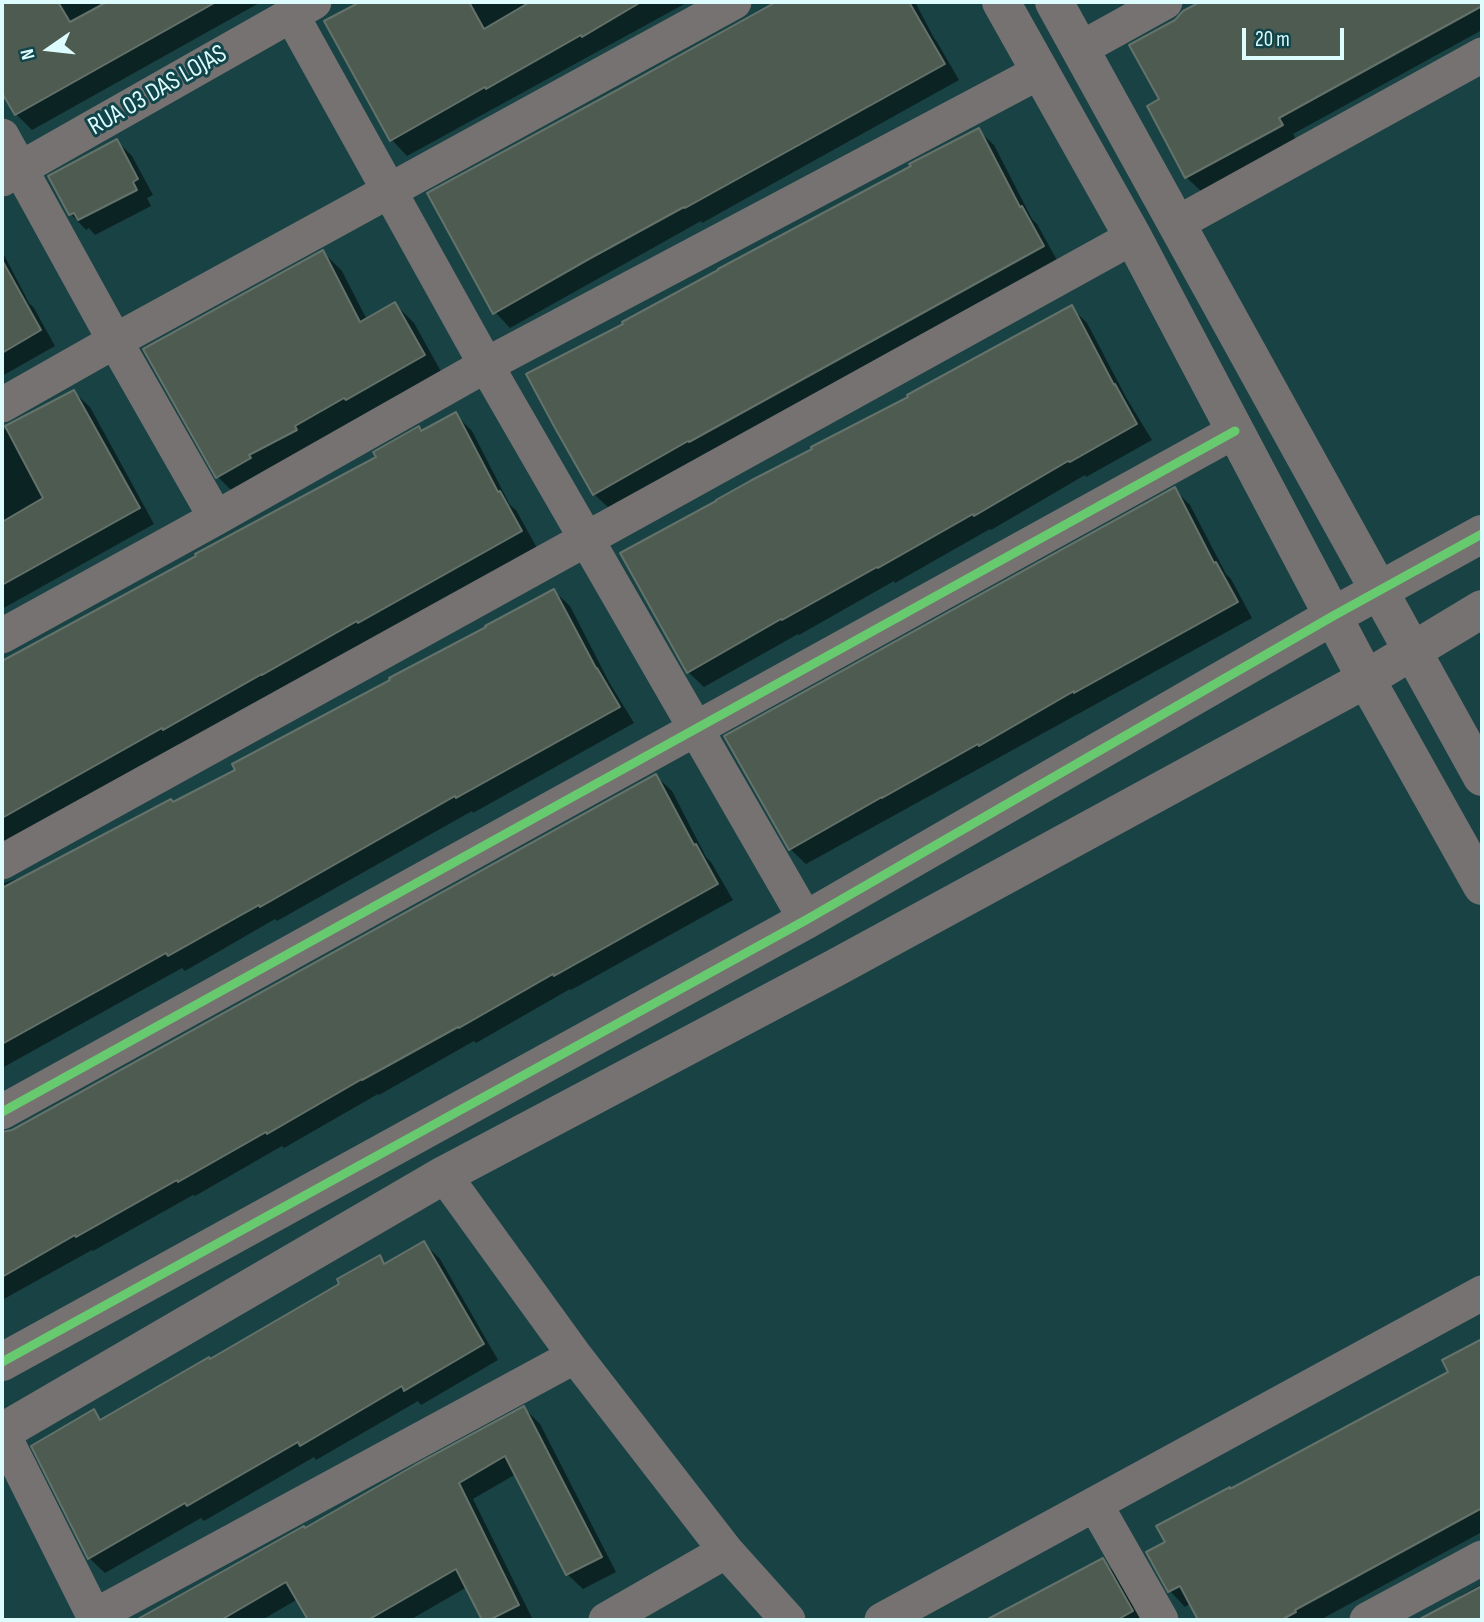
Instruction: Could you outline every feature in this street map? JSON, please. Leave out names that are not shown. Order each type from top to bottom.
[{"type":"street","points":[[2,405],[734,2]]},
{"type":"street","points":[[1001,2],[1133,237],[1366,679],[1482,886]]},
{"type":"street","points":[[1054,2],[1482,777]]},
{"type":"street","points":[[1080,49],[1165,2]]},
{"type":"street","points":[[302,8],[389,191],[486,365],[806,920]]},
{"type":"street","name":"RUA 03 DAS LOJAS","points":[[11,174],[302,8]]},
{"type":"street","points":[[1176,224],[1482,55]]},
{"type":"street","points":[[2,636],[486,365],[1041,71]]},
{"type":"street","points":[[2,136],[11,174],[115,341],[216,518]]},
{"type":"street","points":[[2,862],[1133,237]]},
{"type":"street","points":[[2,1112],[1235,430]]},
{"type":"street","points":[[2,1362],[806,920],[1482,534]]},
{"type":"street","points":[[575,1356],[95,1618],[2,1432],[444,1175],[835,968],[1366,679],[1482,609]]},
{"type":"street","points":[[444,1175],[575,1356],[726,1551],[788,1620]]},
{"type":"street","points":[[882,1620],[1482,1293]]},
{"type":"street","points":[[1096,1504],[1161,1620]]},
{"type":"street","points":[[606,1620],[726,1551]]},
{"type":"street","points":[[1367,1620],[1482,1558]]},
{"type":"building","points":[[2,2],[58,2],[70,22],[107,2],[216,2],[15,115],[2,93]]},
{"type":"building","points":[[360,2],[469,2],[484,29],[530,2],[641,2],[390,141],[324,21]]},
{"type":"building","points":[[776,2],[909,2],[945,64],[493,314],[427,193]]},
{"type":"building","points":[[1200,2],[1482,2],[1482,6],[1279,118],[1283,125],[1185,178],[1147,106],[1159,99],[1129,45],[1175,20],[1183,11]]},
{"type":"building","points":[[979,128],[1020,207],[1022,206],[1044,246],[593,495],[526,374],[623,324],[622,322],[718,269]]},
{"type":"building","points":[[117,139],[138,179],[133,182],[137,190],[78,220],[74,213],[69,215],[48,176]]},
{"type":"building","points":[[323,250],[360,322],[395,302],[425,355],[295,426],[297,430],[249,455],[251,458],[216,478],[143,349]]},
{"type":"building","points":[[2,260],[41,330],[2,353]]},
{"type":"building","points":[[1072,305],[1137,424],[687,673],[620,553]]},
{"type":"building","points":[[74,390],[140,508],[2,585],[2,522],[43,498],[5,426]]},
{"type":"building","points":[[456,412],[522,531],[2,818],[2,661],[376,457],[373,452],[419,426],[421,431]]},
{"type":"building","points":[[1175,487],[1214,563],[1216,562],[1238,602],[789,850],[724,736]]},
{"type":"building","points":[[554,589],[620,707],[456,798],[455,796],[260,907],[259,905],[168,956],[166,953],[2,1044],[2,888],[171,799],[173,802],[235,770],[232,764]]},
{"type":"building","points":[[656,774],[718,884],[267,1134],[266,1132],[76,1237],[75,1235],[2,1277],[2,1132],[12,1130]]},
{"type":"building","points":[[424,1241],[484,1344],[404,1391],[402,1386],[300,1446],[298,1442],[88,1559],[31,1446],[94,1409],[100,1420],[339,1284],[337,1279],[380,1255],[384,1264]]},
{"type":"building","points":[[1482,1339],[1482,1508],[1281,1620],[1198,1620],[1180,1586],[1168,1592],[1146,1552],[1165,1542],[1156,1526],[1448,1372],[1442,1360]]},
{"type":"building","points":[[524,1406],[602,1557],[566,1575],[505,1456],[459,1483],[519,1605],[489,1620],[482,1620],[456,1569],[368,1620],[308,1620],[286,1582],[221,1620],[136,1620],[302,1527],[305,1528]]},
{"type":"building","points":[[1103,1558],[1133,1611],[1117,1620],[986,1620]]},
{"type":"building","points":[[1482,1586],[1482,1620],[1418,1620]]},
{"type":"cycle path","points":[[2,1112],[1235,431]]},
{"type":"cycle path","points":[[2,1362],[806,920],[1333,616],[1482,534]]}]
